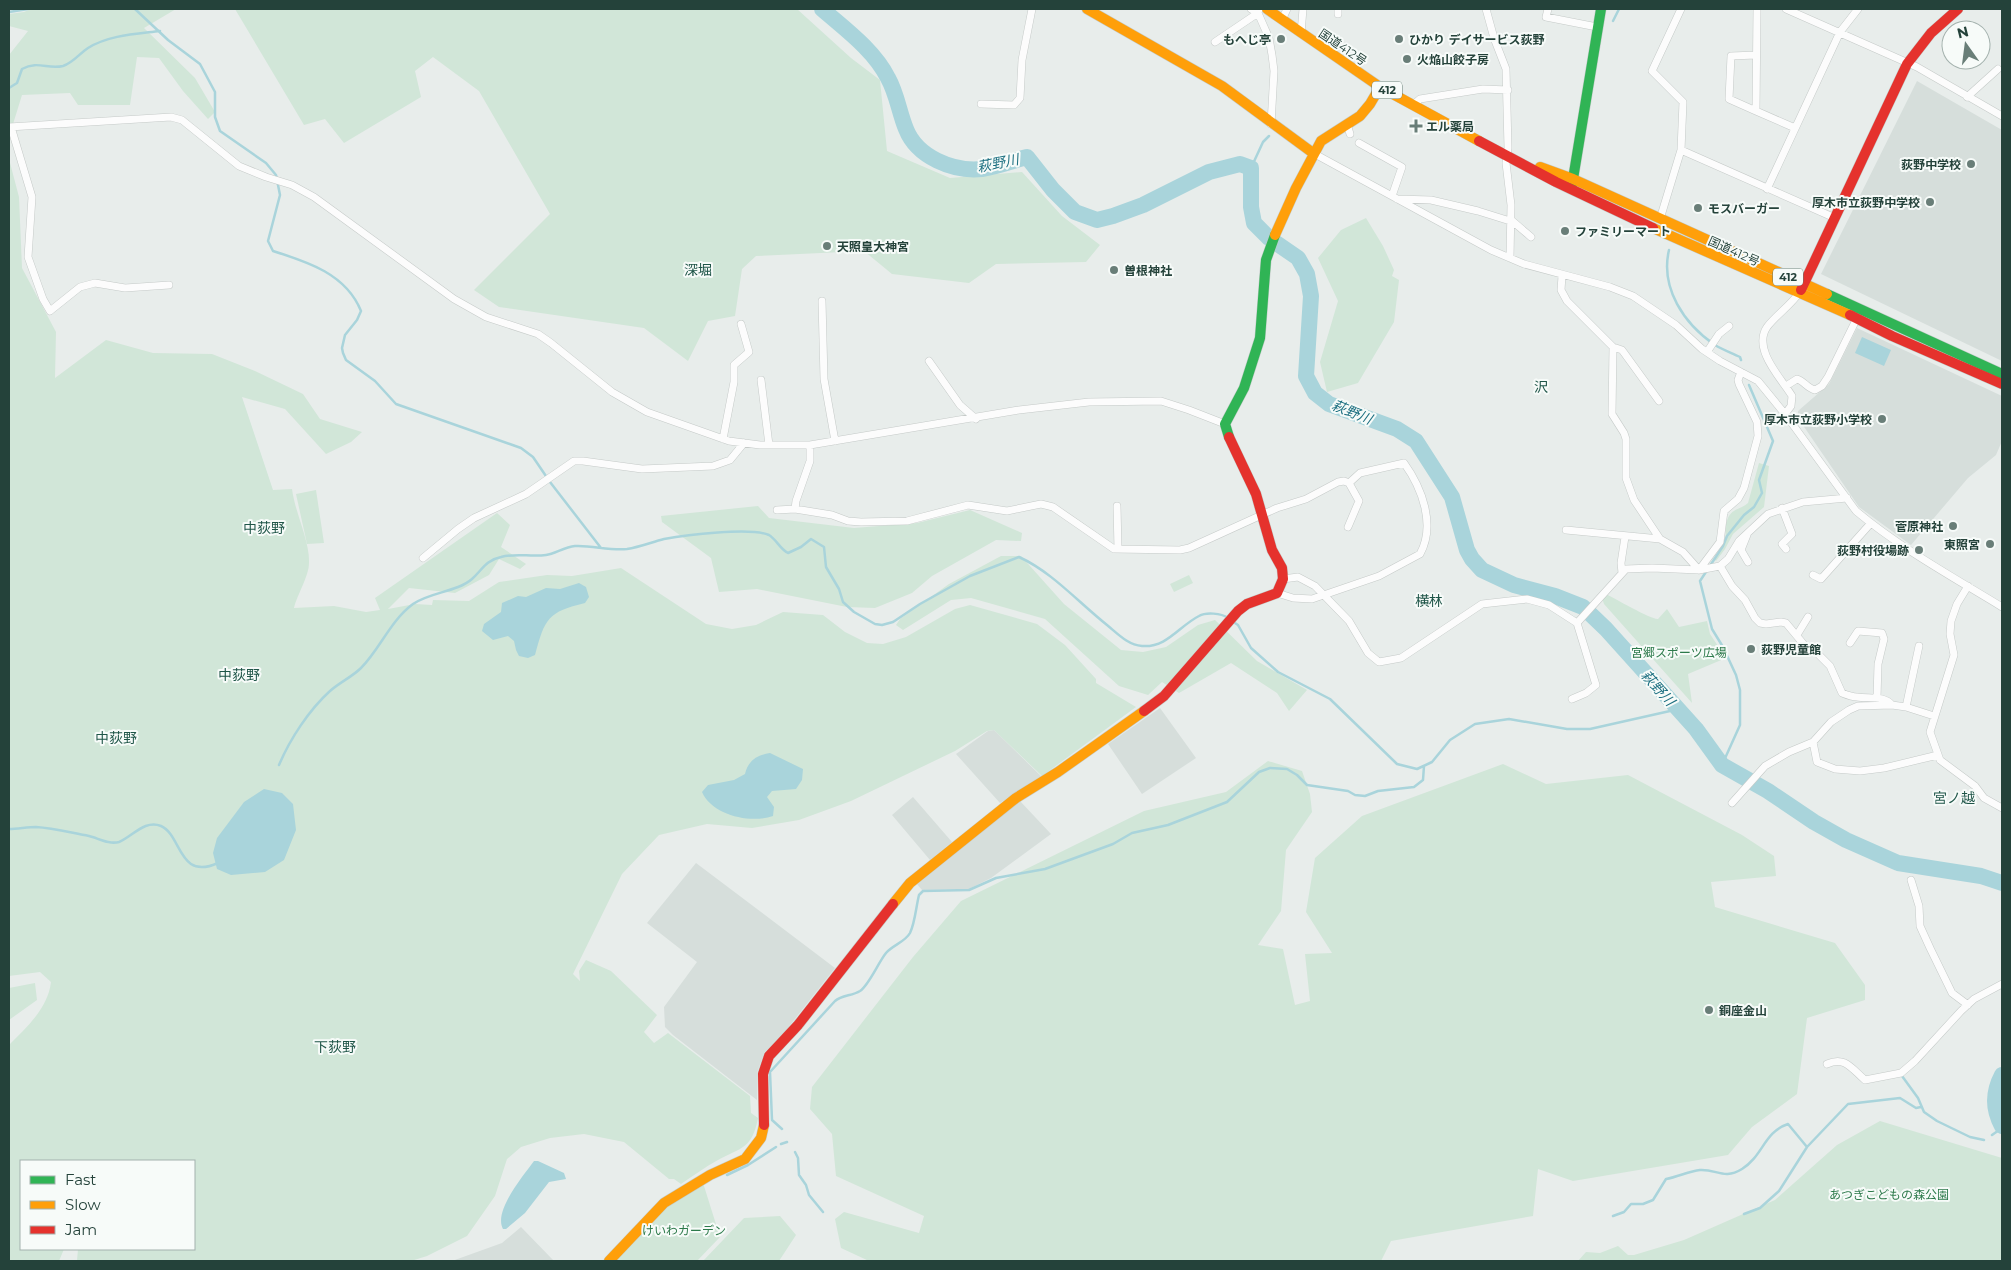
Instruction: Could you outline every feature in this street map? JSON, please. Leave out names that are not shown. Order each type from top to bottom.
[{"type":"main road","points":[[1087,9],[1222,86],[1313,154]]},
{"type":"main road","points":[[1573,184],[1601,9]]},
{"type":"main road","points":[[1802,289],[1907,64],[1931,33],[1958,9]]},
{"type":"main road","name":"国道412号","points":[[1259,10],[1282,20],[1380,87],[1510,157],[1660,219],[1892,336],[2002,384]]},
{"type":"main road","points":[[609,1261],[664,1203],[745,1158],[754,1149],[761,1138],[764,1125],[763,1074],[769,1056],[798,1025],[910,883],[1016,798],[1058,772],[1154,704],[1164,696],[1247,604],[1277,593],[1283,579],[1282,568],[1272,550],[1263,515],[1253,488],[1228,434],[1226,424],[1244,388],[1260,338],[1266,260],[1277,230],[1313,154],[1321,142],[1328,135],[1349,129],[1370,104],[1380,87]]},
{"type":"main road","name":"国道412号","points":[[1573,184],[1677,240],[1802,289],[2002,374]]},
{"type":"street","points":[[981,104],[1014,105],[1020,98],[1022,60],[1032,9]]},
{"type":"street","points":[[1282,20],[1287,9]]},
{"type":"street","points":[[1301,34],[1303,9]]},
{"type":"street","points":[[1486,9],[1494,38],[1506,69],[1508,148],[1510,157],[1510,258]]},
{"type":"street","points":[[1548,9],[1546,18],[1597,27]]},
{"type":"street","points":[[1660,219],[1682,150],[1683,102],[1652,71],[1681,9]]},
{"type":"street","points":[[1756,111],[1757,9]]},
{"type":"street","points":[[1786,9],[1917,67],[2002,116]]},
{"type":"street","points":[[1767,189],[1840,32],[1858,9]]},
{"type":"street","points":[[1215,42],[1259,10],[1269,38],[1274,71],[1271,124]]},
{"type":"street","points":[[1756,55],[1731,56],[1729,99],[1795,128]]},
{"type":"street","points":[[1967,97],[2001,69]]},
{"type":"street","points":[[1413,106],[1420,99],[1483,90],[1508,90]]},
{"type":"street","points":[[169,285],[125,288],[95,283],[80,287],[50,311],[43,299],[28,257],[32,197],[10,127],[171,117],[182,120],[239,166],[292,185],[314,197],[454,299],[486,317],[525,329],[545,339],[612,392],[647,412],[723,438],[744,443],[810,445],[1019,410],[1089,402],[1160,401],[1226,424]]},
{"type":"street","points":[[1359,143],[1402,167],[1394,197]]},
{"type":"street","points":[[1682,150],[1835,218]]},
{"type":"street","points":[[1313,154],[1490,250],[1562,276],[1610,287],[1633,296],[1676,325],[1707,352],[1758,381],[1785,414],[1846,498],[1871,523],[1968,586],[2002,605]]},
{"type":"street","points":[[1394,197],[1431,200],[1478,210],[1510,220],[1531,237]]},
{"type":"street","points":[[1562,276],[1561,290],[1576,314],[1614,346],[1622,350],[1659,400]]},
{"type":"street","points":[[1785,414],[1791,406],[1792,396],[1765,354],[1763,336],[1767,326],[1794,301],[1802,289]]},
{"type":"street","points":[[822,300],[824,379],[835,442]]},
{"type":"street","points":[[1786,386],[1797,379],[1801,380],[1810,389],[1815,390],[1822,386],[1828,378],[1857,318]]},
{"type":"street","points":[[723,438],[734,382],[734,365],[749,352],[741,324]]},
{"type":"street","points":[[1707,352],[1719,334],[1729,326]]},
{"type":"street","points":[[1614,346],[1612,414],[1626,439],[1626,478],[1634,500],[1660,539]]},
{"type":"street","points":[[929,361],[960,405],[976,418]]},
{"type":"street","points":[[1634,368],[1642,364]]},
{"type":"street","points":[[1703,569],[1720,542],[1724,511],[1738,499],[1744,488],[1758,436],[1757,422],[1739,384],[1738,380],[1741,372]]},
{"type":"street","points":[[761,380],[769,445]]},
{"type":"street","points":[[423,558],[458,528],[474,518],[526,494],[574,462],[583,460],[642,470],[713,466],[730,460],[744,443]]},
{"type":"street","points":[[795,509],[810,461],[810,445]]},
{"type":"street","points":[[1277,593],[1293,598],[1312,599],[1379,576],[1416,557],[1422,550],[1428,520],[1417,481],[1404,463],[1360,473],[1349,483]]},
{"type":"street","points":[[777,510],[795,509],[832,515],[848,521],[861,522],[916,519],[968,505],[1007,511],[1047,504],[1114,549],[1180,550],[1190,548],[1277,508],[1306,499],[1338,482],[1344,481],[1349,483],[1359,501],[1348,527]]},
{"type":"street","points":[[1579,621],[1626,569],[1703,569],[1720,566],[1728,559],[1739,541],[1768,514],[1803,502],[1846,498]]},
{"type":"street","points":[[1116,506],[1118,549]]},
{"type":"street","points":[[1782,508],[1792,534],[1782,544]]},
{"type":"street","points":[[1813,575],[1823,581],[1871,523]]},
{"type":"street","points":[[1566,530],[1660,539],[1683,552],[1703,569]]},
{"type":"street","points":[[1748,533],[1741,550],[1748,562]]},
{"type":"street","points":[[1622,573],[1621,563],[1625,537]]},
{"type":"street","points":[[1720,566],[1732,586],[1745,600],[1755,618],[1760,623],[1766,624],[1786,623],[1806,647],[1816,653],[1830,666],[1842,693],[1855,697],[1878,698],[1892,705]]},
{"type":"street","points":[[1283,579],[1298,577],[1310,582],[1349,621],[1368,653],[1379,662],[1401,658],[1482,604],[1527,599],[1549,605],[1579,621],[1596,685],[1586,693],[1572,699]]},
{"type":"street","points":[[1968,586],[1957,604],[1951,621],[1950,634],[1954,655],[1930,732],[1940,760],[1976,786],[1984,798],[2002,808]]},
{"type":"street","points":[[1796,635],[1808,617]]},
{"type":"street","points":[[1850,643],[1858,631],[1882,633],[1884,640],[1878,664],[1878,698]]},
{"type":"street","points":[[1906,707],[1919,646]]},
{"type":"street","points":[[1732,803],[1765,766],[1813,742],[1832,722],[1858,706],[1892,705],[1906,707],[1934,716]]},
{"type":"street","points":[[1813,742],[1816,762],[1848,771],[1884,768],[1938,755]]},
{"type":"street","points":[[1911,880],[1918,906],[1920,926],[1930,948],[1952,993],[1968,1005]]},
{"type":"street","points":[[1827,1064],[1841,1060],[1865,1080],[1901,1073],[1915,1061],[1974,999],[2002,984]]},
{"type":"shaded area","name":"厚木市立荻野中学校","points":[[1917,81],[2002,130],[2002,361],[1821,274]]},
{"type":"shaded area","points":[[1857,328],[2002,396],[2002,441],[1996,455],[1968,478],[1911,545],[1859,507],[1798,418],[1798,411],[1829,384]]},
{"type":"shaded area","points":[[1160,708],[1196,758],[1142,794],[1108,744]]},
{"type":"shaded area","points":[[994,730],[1041,776],[1000,803],[956,754],[988,731]]},
{"type":"shaded area","points":[[913,797],[952,842],[930,860],[892,815]]},
{"type":"shaded area","points":[[1020,801],[1051,834],[991,878],[969,889],[922,890],[916,883]]},
{"type":"shaded area","points":[[696,863],[835,968],[787,1029],[764,1053],[757,1073],[757,1100],[665,1027],[664,1007],[697,962],[647,923]]},
{"type":"shaded area","points":[[521,1227],[554,1261],[452,1261],[502,1243]]},
{"type":"green space","points":[[31,9],[176,9],[144,28],[195,78],[215,112],[208,119],[183,91],[159,58],[137,57],[130,105],[78,105],[70,93],[22,95],[9,137],[9,55],[28,31],[9,26],[9,14]]},
{"type":"green space","points":[[235,9],[797,9],[851,58],[880,80],[887,151],[950,178],[1022,172],[1062,216],[1100,245],[1086,262],[996,264],[969,283],[892,274],[864,251],[756,256],[742,269],[735,316],[708,321],[688,361],[644,328],[499,307],[474,290],[550,214],[479,91],[433,57],[415,71],[421,97],[344,143],[325,119],[304,125]]},
{"type":"green space","points":[[9,159],[19,197],[22,268],[56,332],[55,378],[106,340],[153,353],[212,354],[255,371],[303,394],[320,419],[362,432],[351,442],[326,454],[285,409],[242,397],[273,490],[292,489],[309,554],[305,580],[294,608],[334,606],[366,612],[380,610],[375,598],[497,513],[510,525],[501,547],[526,564],[520,569],[499,559],[489,575],[455,593],[409,588],[388,609],[415,604],[432,605],[433,600],[469,601],[499,582],[547,575],[572,576],[621,568],[706,624],[732,629],[756,625],[783,612],[823,615],[845,632],[867,643],[883,644],[906,637],[955,609],[970,605],[1037,624],[1065,645],[1096,679],[1096,683],[1136,707],[1042,776],[994,730],[987,731],[955,751],[851,801],[799,820],[752,828],[707,824],[659,835],[622,874],[573,974],[580,981],[579,971],[586,960],[611,971],[657,1015],[644,1032],[654,1043],[668,1033],[750,1096],[751,1113],[758,1118],[753,1136],[745,1146],[713,1163],[681,1184],[674,1179],[669,1179],[624,1142],[584,1134],[550,1138],[521,1147],[507,1159],[495,1196],[467,1236],[427,1256],[411,1261],[77,1261],[78,1250],[195,1250],[195,1160],[20,1160],[20,1250],[64,1250],[59,1261],[9,1261],[9,1045],[41,1009],[46,1000],[51,982],[40,972],[9,976]]},
{"type":"green space","points":[[1366,218],[1383,246],[1394,270],[1392,276],[1399,280],[1394,322],[1358,383],[1327,392],[1320,362],[1338,301],[1318,258],[1341,230]]},
{"type":"green space","points":[[1759,463],[1769,466],[1764,507],[1733,534],[1716,561],[1714,559],[1724,546],[1729,516],[1733,511],[1748,503]]},
{"type":"green space","points":[[316,490],[324,543],[307,544],[296,494]]},
{"type":"green space","points":[[758,506],[769,518],[854,528],[917,523],[970,510],[1022,533],[1021,541],[996,540],[932,576],[912,593],[875,608],[847,607],[757,589],[719,592],[711,558],[662,522],[661,516]]},
{"type":"green space","points":[[1001,556],[1021,556],[1064,604],[1121,650],[1143,652],[1166,647],[1198,625],[1215,620],[1257,661],[1307,690],[1289,711],[1277,693],[1231,663],[1179,693],[1162,682],[1148,695],[1119,686],[1045,619],[971,598],[951,600],[903,630],[896,625],[900,619],[949,584]]},
{"type":"green space","points":[[1189,575],[1193,583],[1174,592],[1170,584]]},
{"type":"green space","name":"宮郷スポーツ広場","points":[[1606,594],[1641,613],[1658,619],[1667,609],[1679,627],[1707,621],[1710,634],[1726,658],[1688,674],[1692,703],[1604,604],[1602,598]]},
{"type":"green space","points":[[1268,761],[1302,771],[1310,794],[1312,812],[1286,850],[1281,911],[1258,945],[1283,949],[1295,1005],[1310,1001],[1305,954],[1332,953],[1306,912],[1315,858],[1362,816],[1503,764],[1546,784],[1628,775],[1742,835],[1774,856],[1776,876],[1711,882],[1715,907],[1835,943],[1865,985],[1865,1000],[1807,1018],[1797,1094],[1752,1127],[1728,1155],[1573,1181],[1538,1169],[1533,1216],[1391,1241],[1381,1261],[869,1261],[841,1248],[835,1219],[844,1212],[919,1233],[924,1216],[836,1176],[832,1134],[810,1109],[812,1087],[913,957],[961,901],[1144,811],[1226,792]]},
{"type":"green space","points":[[35,983],[37,1000],[9,1020],[9,988]]},
{"type":"green space","name":"あつぎこどもの森公園","points":[[1880,1121],[2002,1158],[2002,1261],[1578,1261],[1586,1252],[1600,1253],[1618,1246],[1628,1255],[1634,1255],[1684,1240],[1775,1200],[1837,1145]]},
{"type":"green space","name":"けいわガーデン","points":[[702,1184],[720,1237],[697,1261],[613,1261],[661,1209]]},
{"type":"green space","points":[[780,1216],[796,1235],[779,1261],[703,1261],[744,1218]]},
{"type":"water","points":[[1862,337],[1891,350],[1884,366],[1855,353]]},
{"type":"water","points":[[579,583],[586,587],[589,597],[585,603],[563,610],[550,618],[545,625],[535,655],[528,658],[519,656],[514,641],[508,636],[493,640],[482,631],[484,624],[501,612],[502,603],[518,596],[526,597],[546,588],[560,589]]},
{"type":"water","points":[[770,753],[803,769],[802,780],[796,789],[772,791],[767,797],[774,807],[773,816],[754,819],[733,816],[714,807],[707,800],[702,792],[708,785],[734,780],[745,774],[748,765],[754,759]]},
{"type":"water","points":[[264,789],[282,793],[293,804],[296,830],[284,860],[265,872],[231,875],[217,869],[213,853],[217,838],[244,802]]},
{"type":"water","points":[[534,1161],[564,1173],[566,1179],[549,1182],[525,1213],[506,1229],[503,1229],[501,1221],[506,1203]]},
{"type":"waterway","points":[[9,12],[28,9]]},
{"type":"waterway","points":[[135,9],[168,40],[200,64],[215,92],[215,117],[220,131],[266,163],[276,175],[280,195],[268,241],[273,251],[324,271],[336,279],[354,298],[361,311],[357,320],[345,335],[342,348],[346,360],[375,381],[396,404],[521,448],[533,457],[601,548]]},
{"type":"waterway","name":"萩野川","points":[[822,9],[858,40],[875,58],[891,84],[911,139],[927,155],[937,161],[959,168],[982,169],[1027,157],[1053,190],[1075,212],[1097,220],[1143,205],[1209,172],[1240,164],[1251,168],[1251,207],[1254,223],[1269,238],[1298,258],[1307,274],[1311,296],[1306,376],[1315,393],[1329,404],[1397,429],[1416,441],[1452,497],[1467,550],[1482,570],[1514,585],[1555,596],[1583,607],[1606,629],[1696,729],[1722,765],[1768,791],[1814,822],[1846,840],[1898,863],[1981,876],[2002,883]]},
{"type":"waterway","points":[[1613,21],[1619,9]]},
{"type":"waterway","points":[[9,88],[17,83],[22,69],[28,66],[63,66],[70,63],[88,48],[105,40],[160,31]]},
{"type":"waterway","points":[[1251,168],[1263,142],[1269,136]]},
{"type":"waterway","points":[[1669,250],[1668,278],[1671,291],[1684,316],[1693,327],[1718,347],[1740,357],[1741,360]]},
{"type":"waterway","points":[[1722,765],[1740,725],[1740,690],[1736,675],[1712,629],[1700,581],[1723,546],[1727,536],[1744,515],[1754,507],[1762,493],[1759,480],[1773,441],[1749,385]]},
{"type":"waterway","points":[[279,765],[294,735],[315,707],[330,691],[361,668],[405,611],[420,600],[459,587],[472,579],[488,563],[496,558],[506,556],[546,555],[575,546],[627,549],[664,539],[702,534],[760,533],[769,535],[788,553],[801,547],[811,539],[824,547],[826,567],[839,589],[843,602],[854,612],[875,624],[882,625],[893,622],[920,604],[970,576],[1019,557],[1043,571],[1119,635],[1137,645],[1151,646],[1159,644],[1202,615],[1218,614],[1228,618]]},
{"type":"waterway","points":[[1232,621],[1238,625],[1251,648],[1278,672],[1330,699],[1397,764],[1417,769],[1432,762],[1450,740],[1475,724],[1509,719],[1567,729],[1590,729],[1670,711],[1675,708]]},
{"type":"waterway","points":[[782,1129],[772,1120],[770,1072],[835,1001],[860,991],[886,953],[908,936],[913,925],[919,895],[923,891],[969,890],[996,878],[1045,869],[1113,844],[1132,833],[1168,825],[1227,802],[1259,772],[1270,768],[1287,769],[1297,775],[1307,785],[1348,791],[1355,795],[1365,796],[1378,791],[1414,787],[1423,780],[1424,766]]},
{"type":"waterway","points":[[9,829],[33,827],[56,829],[115,843],[124,840],[144,827],[155,824],[168,831],[188,862],[195,866],[205,867],[218,863]]},
{"type":"waterway","name":"萩野川","points":[[2002,1075],[1995,1094],[1995,1106],[2002,1126]]},
{"type":"waterway","points":[[1902,1076],[1918,1098],[1924,1112],[1937,1121],[1970,1137],[1984,1140]]},
{"type":"waterway","points":[[1744,1214],[1760,1208],[1779,1191],[1807,1147],[1848,1104],[1900,1098],[1916,1108],[1921,1107]]},
{"type":"waterway","points":[[1613,1216],[1624,1212],[1631,1204],[1643,1204],[1653,1200],[1666,1179],[1700,1170],[1730,1174],[1742,1169],[1755,1158],[1768,1138],[1788,1124],[1807,1147]]},
{"type":"waterway","points":[[1992,1135],[2002,1128]]},
{"type":"waterway","points":[[781,1144],[787,1142]]},
{"type":"waterway","points":[[727,1175],[748,1165],[776,1147]]},
{"type":"waterway","points":[[795,1152],[798,1158],[799,1175],[806,1185],[809,1195],[823,1212]]},
{"type":"traffic: fast","points":[[1572,185],[1601,9]]},
{"type":"traffic: fast","points":[[1229,437],[1225,424],[1244,388],[1260,338],[1266,260],[1275,235]]},
{"type":"traffic: fast","points":[[1827,294],[2002,374]]},
{"type":"traffic: slow","points":[[1087,9],[1222,86],[1313,153]]},
{"type":"traffic: slow","points":[[1267,9],[1380,87],[1479,141]]},
{"type":"traffic: slow","points":[[1275,235],[1296,188],[1321,141],[1360,116],[1380,87]]},
{"type":"traffic: slow","points":[[1540,167],[1573,179],[1827,294]]},
{"type":"traffic: slow","points":[[1653,228],[1850,315]]},
{"type":"traffic: slow","points":[[893,904],[910,883],[1016,798],[1058,772],[1144,711]]},
{"type":"traffic: slow","points":[[609,1261],[664,1203],[710,1175],[745,1159],[761,1138],[764,1125]]},
{"type":"traffic: jam","points":[[1801,290],[1907,64],[1931,33],[1958,9]]},
{"type":"traffic: jam","points":[[1479,141],[1556,182],[1653,228]]},
{"type":"traffic: jam","points":[[1850,315],[1892,336],[2002,384]]},
{"type":"traffic: jam","points":[[1144,711],[1164,696],[1238,611],[1247,604],[1277,593],[1283,579],[1282,568],[1272,550],[1256,494],[1229,437]]},
{"type":"traffic: jam","points":[[764,1125],[763,1074],[769,1056],[798,1025],[893,904]]},
{"type":"place","name":"もへじ亭","points":[[1281,39]]},
{"type":"place","name":"ひかり デイサービス荻野","points":[[1399,39]]},
{"type":"place","name":"火焔山餃子房","points":[[1407,59]]},
{"type":"place","name":"エル薬局","points":[[1416,126]]},
{"type":"place","name":"荻野中学校","points":[[1971,164]]},
{"type":"place","name":"厚木市立荻野中学校","points":[[1930,202]]},
{"type":"place","name":"モスバーガー","points":[[1698,208]]},
{"type":"place","name":"ファミリーマート","points":[[1565,231]]},
{"type":"place","name":"天照皇大神宮","points":[[827,246]]},
{"type":"place","name":"曽根神社","points":[[1114,270]]},
{"type":"place","name":"厚木市立荻野小学校","points":[[1882,419]]},
{"type":"place","name":"菅原神社","points":[[1953,526]]},
{"type":"place","name":"東照宮","points":[[1990,544]]},
{"type":"place","name":"荻野村役場跡","points":[[1919,550]]},
{"type":"place","name":"荻野児童館","points":[[1751,649]]},
{"type":"place","name":"銅座金山","points":[[1709,1010]]},
{"type":"district","name":"深堀","points":[[698,270]]},
{"type":"district","name":"沢","points":[[1541,387]]},
{"type":"district","name":"中荻野","points":[[264,528]]},
{"type":"district","name":"横林","points":[[1429,601]]},
{"type":"district","name":"中荻野","points":[[239,675]]},
{"type":"district","name":"中荻野","points":[[116,738]]},
{"type":"district","name":"宮ノ越","points":[[1954,798]]},
{"type":"district","name":"下荻野","points":[[335,1047]]}]
